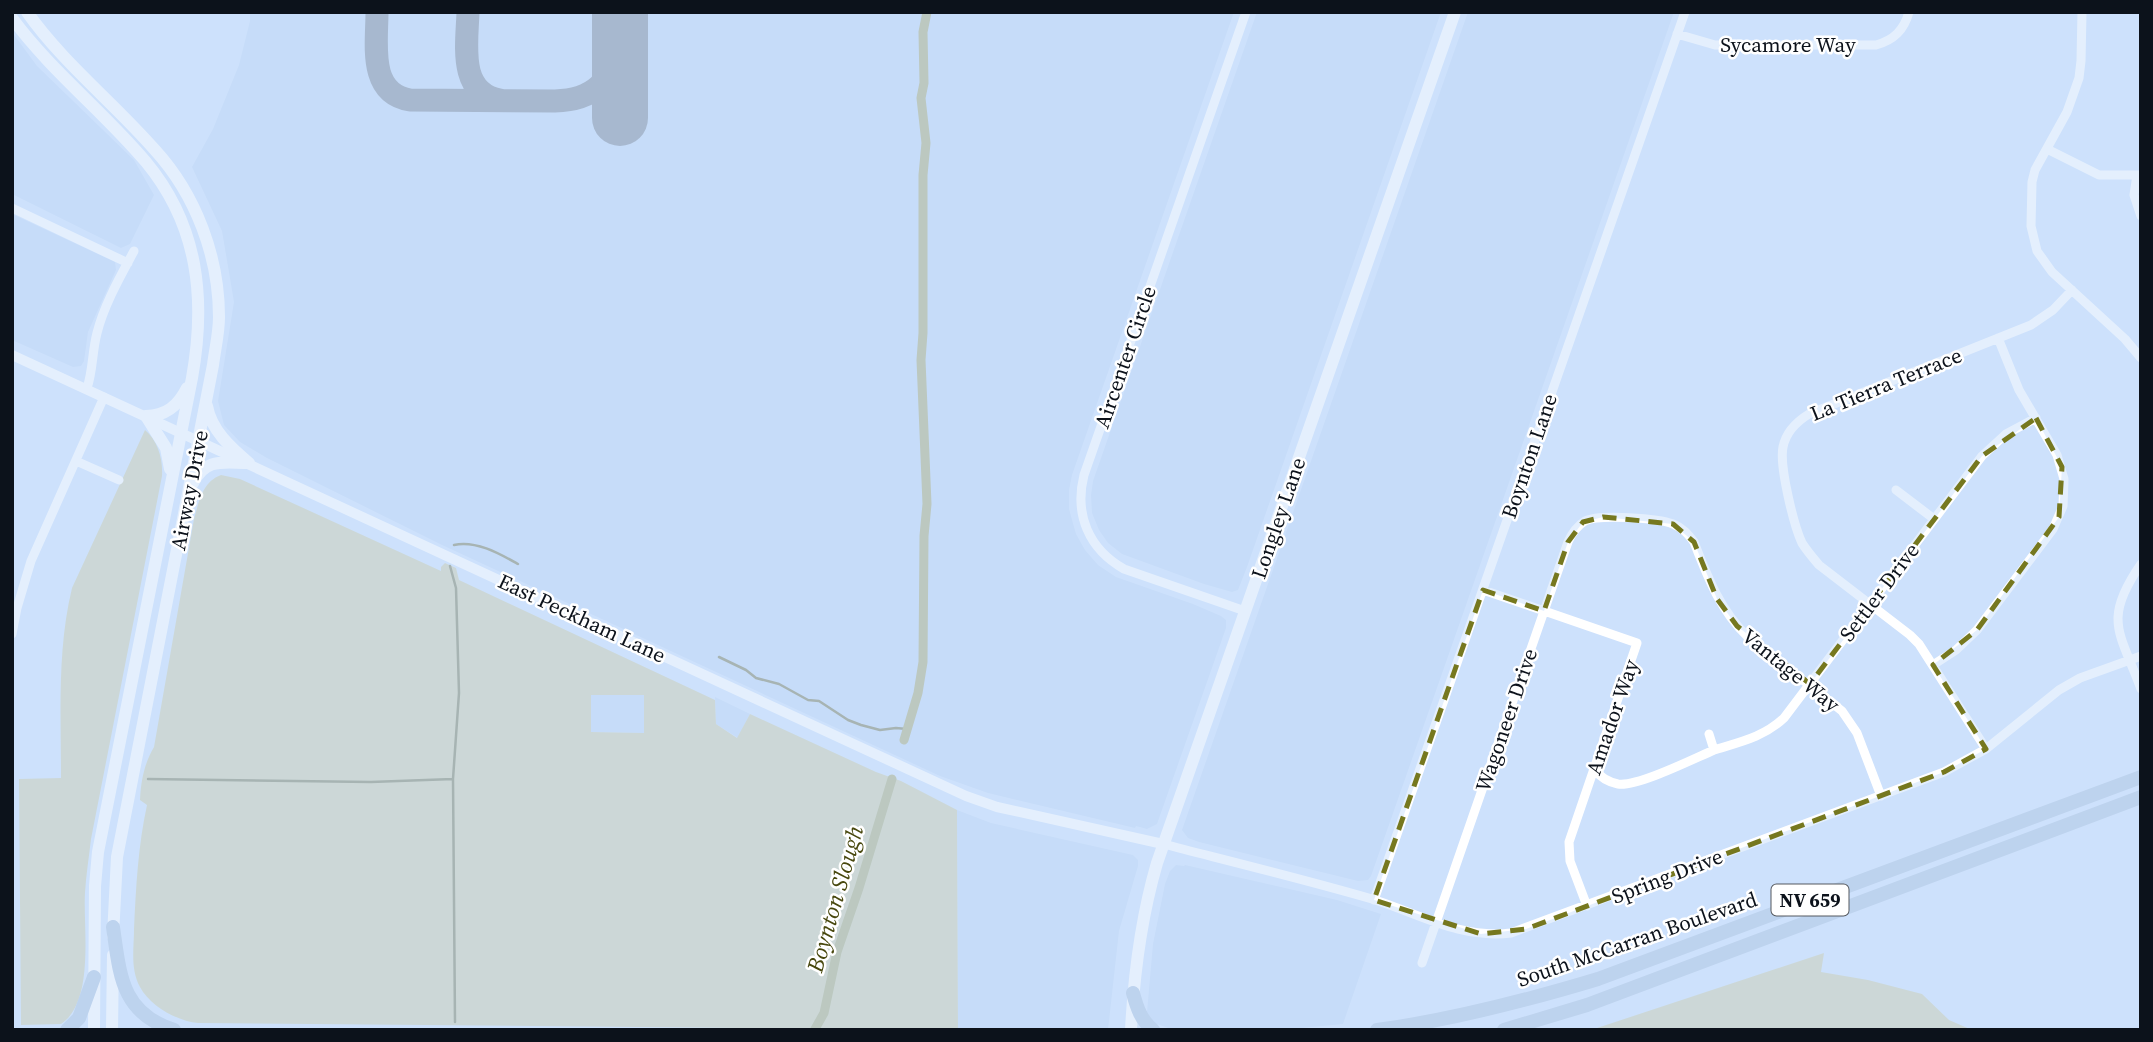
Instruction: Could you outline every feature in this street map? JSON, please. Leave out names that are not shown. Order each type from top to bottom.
[{"type":"main road","name":"Airway Drive","points":[[27,12],[62,55],[156,150],[183,187],[208,245],[218,294],[217,339],[207,397],[115,872],[112,1030]]},
{"type":"main road","name":"Longley Lane","points":[[1131,1030],[1141,926],[1163,844],[1455,12]]},
{"type":"main road","name":"Airway Drive","points":[[12,18],[35,47],[148,165],[170,199],[186,239],[194,265],[199,304],[192,378],[98,852],[95,886],[94,1030]]},
{"type":"main road","points":[[169,492],[168,453],[146,416],[160,415],[171,409],[181,398],[192,378]]},
{"type":"main road","points":[[207,397],[208,413],[214,427],[249,463]]},
{"type":"main road","points":[[188,493],[196,477],[209,464],[249,463]]},
{"type":"main road","name":"South McCarran Boulevard","points":[[1377,1030],[1476,1012],[1598,979],[2141,777]]},
{"type":"main road","name":"South McCarran Boulevard","points":[[1504,1030],[1642,985],[2141,797]]},
{"type":"main road","points":[[113,927],[122,980],[131,1001],[147,1017],[174,1030]]},
{"type":"main road","points":[[67,1030],[79,1018],[94,976]]},
{"type":"main road","points":[[1133,993],[1140,1015],[1153,1030]]},
{"type":"street","name":"Aircenter Circle","points":[[1245,611],[1124,569],[1114,563],[1089,536],[1081,514],[1080,500],[1084,475],[1246,12]]},
{"type":"street","name":"Boynton Lane","points":[[1374,900],[1685,12]]},
{"type":"street","name":"Sycamore Way","points":[[1677,34],[1715,45],[1876,45],[1898,35],[1909,12]]},
{"type":"street","points":[[2082,12],[2079,78],[2067,112],[2032,182],[2033,239],[2044,262],[2125,339],[2141,358]]},
{"type":"street","points":[[2047,149],[2099,175],[2139,175],[2134,195],[2141,216]]},
{"type":"street","points":[[12,208],[128,262]]},
{"type":"street","points":[[87,388],[100,321],[134,251]]},
{"type":"street","name":"La Tierra Terrace","points":[[1986,749],[1933,665],[1910,635],[1819,565],[1803,544],[1783,467],[1783,446],[1793,426],[1808,414],[2042,318],[2072,290]]},
{"type":"street","points":[[1933,665],[1956,650],[1977,630],[2053,529],[2065,492],[2062,467],[2057,455],[2020,390],[1998,338]]},
{"type":"street","name":"East Peckham Lane","points":[[13,359],[87,388],[966,796],[997,807],[1163,844]]},
{"type":"street","points":[[12,634],[31,561],[104,397]]},
{"type":"street","name":"Settler Drive","points":[[1594,769],[1617,784],[1633,783],[1714,750],[1754,738],[1775,726],[1784,718],[1982,456],[2021,425],[2036,418]]},
{"type":"street","points":[[76,461],[119,480]]},
{"type":"street","points":[[1896,490],[1934,519]]},
{"type":"street","name":"Vantage Way","points":[[1583,523],[1603,517],[1664,522],[1681,528],[1694,542],[1717,599],[1737,626],[1833,702],[1850,720],[1881,796]]},
{"type":"street","name":"Wagoneer Drive","points":[[1422,963],[1571,535],[1583,523]]},
{"type":"street","points":[[2141,564],[2127,584],[2118,608],[2119,632],[2141,689]]},
{"type":"street","name":"Amador Way","points":[[1483,590],[1637,643],[1571,835],[1570,861],[1587,906]]},
{"type":"street","name":"Spring Drive","points":[[1163,844],[1374,900],[1466,932],[1495,935],[1527,929],[1944,772],[1986,749],[2059,690],[2080,678],[2141,656]]},
{"type":"street","points":[[1709,734],[1714,750]]},
{"type":"highlighted area","points":[[2036,418],[2062,467],[2059,517],[1977,630],[1933,665],[1986,749],[1944,772],[1526,929],[1481,934],[1374,900],[1483,590],[1544,611],[1568,542],[1583,522],[1603,517],[1673,524],[1694,542],[1717,599],[1737,626],[1810,684],[1982,456]]},
{"type":"shaded area","points":[[250,12],[1234,12],[1069,490],[1069,509],[1076,534],[1098,565],[1116,577],[1193,604],[1226,620],[1226,628],[1157,824],[1147,829],[1135,828],[988,793],[940,776],[440,544],[240,442],[224,425],[218,401],[234,302],[222,231],[192,167],[213,129],[239,65]]},
{"type":"shaded area","points":[[1257,12],[1441,12],[1247,567],[1238,590],[1232,592],[1122,554],[1108,543],[1099,530],[1092,513],[1091,495],[1093,481]]},
{"type":"shaded area","points":[[1468,12],[1674,12],[1371,876],[1368,880],[1358,881],[1199,842],[1188,838],[1182,830]]},
{"type":"shaded area","points":[[12,32],[37,66],[134,160],[154,195],[130,244],[121,248],[12,194]]},
{"type":"shaded area","points":[[12,214],[115,262],[116,270],[88,332],[81,366],[73,367],[12,340]]},
{"type":"shaded area","points":[[591,695],[645,695],[644,733],[591,732]]},
{"type":"shaded area","points":[[715,697],[750,714],[738,738],[716,724]]},
{"type":"shaded area","points":[[957,810],[991,823],[1133,855],[1138,860],[1119,931],[1108,1030],[958,1030]]},
{"type":"shaded area","points":[[1176,865],[1337,900],[1381,914],[1343,1024],[1281,1030],[1174,1030],[1154,1023],[1147,1012],[1153,944],[1165,884],[1170,871]]},
{"type":"green space","points":[[145,430],[159,451],[162,476],[91,839],[85,893],[83,982],[72,1013],[61,1024],[21,1025],[19,779],[61,778],[62,658],[72,588]]},
{"type":"green space","points":[[221,475],[240,479],[441,571],[445,563],[456,568],[459,580],[715,700],[716,724],[737,738],[750,714],[901,781],[957,810],[958,1030],[198,1023],[173,1016],[157,1006],[140,987],[134,966],[138,867],[147,805],[140,800],[141,786],[145,766],[154,747],[194,519],[202,493]],"holes":[[[591,695],[644,695],[644,733],[591,732]]]},
{"type":"green space","points":[[1824,953],[1821,972],[1868,980],[1922,994],[1949,1020],[1972,1030],[1591,1030]]},
{"type":"waterway","points":[[904,740],[918,693],[923,662],[924,536],[927,504],[921,360],[923,175],[926,143],[921,98],[924,83],[923,32],[927,12]]},
{"type":"waterway","points":[[454,545],[479,546],[518,564]]},
{"type":"waterway","points":[[450,566],[456,588],[459,693],[453,779],[455,1022]]},
{"type":"waterway","points":[[719,657],[756,678],[779,684],[808,700],[819,701],[848,720],[861,725],[880,730],[907,729]]},
{"type":"waterway","points":[[148,779],[371,782],[453,779]]},
{"type":"waterway","name":"Boynton Slough","points":[[815,1029],[824,1013],[837,952],[892,779]]},
{"type":"taxiway","points":[[377,12],[376,52],[381,78],[387,88],[397,96],[410,100],[569,100],[599,86],[612,68],[619,44]]},
{"type":"taxiway","points":[[468,12],[467,52],[471,78],[477,88],[487,96],[500,100]]},
{"type":"runway","points":[[620,12],[620,118]]}]
